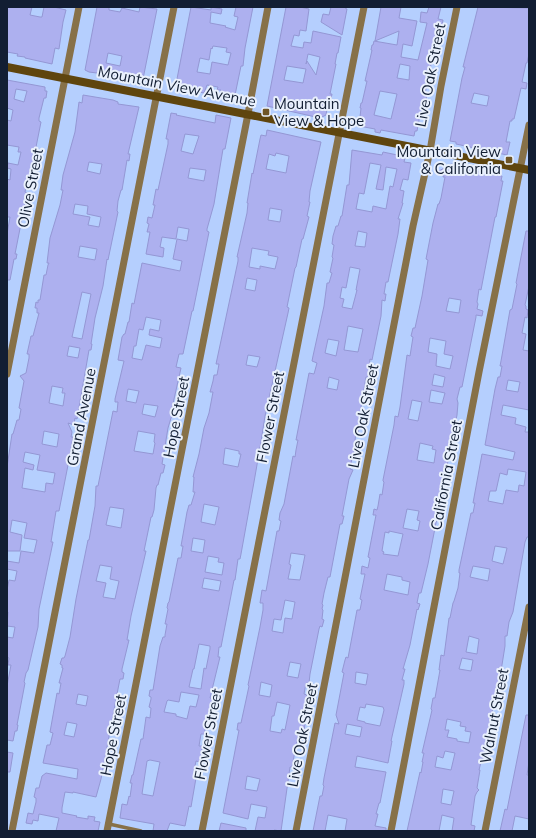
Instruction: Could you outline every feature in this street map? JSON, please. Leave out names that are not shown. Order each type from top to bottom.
[{"type":"street","name":"Olive Street","points":[[7,374],[79,7]]},
{"type":"street","name":"Grand Avenue","points":[[12,831],[174,7]]},
{"type":"street","name":"Hope Street","points":[[108,828],[268,7]]},
{"type":"street","name":"Flower Street","points":[[202,831],[364,7]]},
{"type":"street","name":"Live Oak Street","points":[[296,831],[413,226],[430,151],[456,7]]},
{"type":"street","name":"Mountain View Avenue","points":[[7,67],[529,170]]},
{"type":"street","name":"California Street","points":[[391,831],[476,387],[529,125]]},
{"type":"street","name":"Walnut Street","points":[[485,831],[529,607]]},
{"type":"lane","points":[[108,828],[141,831]]},
{"type":"building","points":[[7,7],[32,7],[30,15],[40,17],[42,17],[44,7],[54,7],[66,10],[59,49],[55,48],[52,64],[17,56],[18,54],[7,52]]},
{"type":"building","points":[[97,7],[109,7],[109,10],[120,12],[122,8],[139,12],[140,7],[157,9],[143,79],[89,72],[85,70]],"holes":[[[108,53],[122,56],[120,66],[106,63]]]},
{"type":"building","points":[[191,7],[211,10],[211,7],[222,9],[221,14],[211,12],[210,23],[226,26],[225,27],[235,30],[238,17],[234,16],[236,7],[253,7],[243,66],[241,66],[233,99],[220,97],[221,90],[217,90],[218,87],[207,85],[204,93],[177,88],[178,85],[176,84]],"holes":[[[213,46],[227,48],[226,52],[231,53],[228,65],[212,62],[210,74],[197,72],[200,58],[209,60],[211,48],[212,49]]]},
{"type":"building","points":[[286,7],[300,7],[309,9],[306,31],[300,30],[299,36],[294,35],[291,46],[303,48],[304,42],[311,43],[313,31],[341,37],[330,94],[332,94],[329,109],[327,109],[326,115],[320,118],[267,106]],"holes":[[[308,54],[320,57],[316,75],[307,61],[306,64]],[[287,66],[306,69],[303,83],[284,80]]]},
{"type":"building","points":[[331,7],[345,7],[347,9],[342,35],[321,22],[323,14],[329,15]]},
{"type":"building","points":[[381,7],[401,7],[399,18],[417,21],[412,46],[403,44],[401,57],[418,60],[427,23],[420,22],[421,12],[427,13],[429,7],[441,7],[438,19],[443,20],[442,26],[439,25],[425,94],[427,95],[420,115],[417,131],[415,131],[414,136],[381,130],[380,133],[375,132],[375,129],[359,126],[360,108],[367,81],[365,81],[372,45],[374,41],[397,45],[399,31],[375,41]],"holes":[[[400,64],[410,66],[409,80],[397,78]],[[380,91],[397,94],[391,119],[374,115]]]},
{"type":"building","points":[[478,7],[529,8],[529,54],[522,82],[527,83],[526,89],[521,88],[514,119],[510,121],[506,142],[510,142],[507,155],[456,144],[456,142],[450,141],[465,67],[463,67]],"holes":[[[474,93],[489,96],[487,106],[471,103]]]},
{"type":"building","points":[[7,80],[45,87],[45,91],[47,91],[39,118],[39,121],[41,122],[29,182],[27,182],[25,192],[27,193],[15,254],[17,254],[16,259],[14,259],[10,280],[7,280],[7,234],[10,217],[7,217],[7,179],[10,180],[11,169],[7,168],[8,163],[18,165],[21,152],[18,152],[19,147],[7,145],[7,120],[11,121],[13,110],[7,108]],"holes":[[[16,89],[27,91],[24,102],[14,99]]]},
{"type":"building","points":[[83,95],[113,100],[118,102],[118,104],[139,107],[128,154],[130,154],[129,161],[127,160],[122,190],[118,201],[118,212],[95,318],[91,350],[89,350],[77,419],[75,418],[74,425],[68,423],[72,432],[71,437],[73,437],[59,511],[56,511],[51,542],[53,542],[39,609],[38,627],[24,682],[17,731],[15,731],[13,741],[7,740],[7,686],[11,665],[8,665],[9,658],[7,657],[7,637],[13,638],[15,627],[7,626],[7,590],[9,580],[15,581],[17,571],[7,569],[7,561],[19,563],[21,551],[34,553],[37,540],[24,538],[27,523],[12,520],[10,532],[22,535],[20,551],[7,551],[7,467],[12,434],[17,420],[19,420],[21,409],[19,408],[24,381],[20,376],[26,373],[29,358],[29,354],[27,354],[31,336],[33,336],[39,313],[37,313],[37,308],[35,308],[36,302],[38,303],[38,300],[40,300],[44,275],[46,275],[49,263],[47,263],[50,238],[60,205],[63,190],[61,190],[63,175],[75,132],[79,102],[82,103]],"holes":[[[89,162],[102,164],[100,174],[87,171]],[[75,204],[88,206],[87,214],[101,217],[99,227],[88,225],[90,217],[73,214]],[[80,246],[97,249],[95,260],[78,257]],[[82,292],[91,294],[82,339],[72,337]],[[69,346],[80,348],[78,358],[67,356]],[[52,386],[63,388],[62,393],[65,393],[63,406],[49,403]],[[44,431],[59,434],[57,447],[42,444]],[[25,452],[40,455],[37,470],[55,473],[53,484],[46,483],[45,492],[22,488],[25,468],[33,470],[34,465],[23,462]]]},
{"type":"building","points":[[171,113],[215,123],[216,115],[231,118],[225,149],[223,149],[214,204],[207,229],[209,232],[193,311],[183,354],[179,354],[176,367],[181,368],[162,464],[165,465],[156,488],[154,510],[151,517],[144,551],[146,551],[131,616],[127,640],[129,640],[122,669],[122,672],[124,673],[123,679],[120,679],[101,779],[96,797],[73,792],[65,792],[62,808],[62,813],[77,816],[76,817],[88,819],[88,816],[95,817],[94,821],[100,822],[98,831],[56,831],[59,818],[39,814],[38,821],[33,820],[32,824],[26,823],[28,813],[33,814],[36,802],[36,798],[34,797],[36,788],[39,788],[42,776],[46,773],[77,779],[78,769],[43,763],[47,745],[50,745],[53,733],[50,732],[57,693],[59,694],[61,683],[59,683],[63,668],[60,664],[62,658],[65,656],[70,637],[76,599],[95,506],[96,486],[98,486],[113,411],[117,412],[118,402],[115,402],[115,399],[124,361],[118,360],[122,337],[125,334],[129,322],[132,303],[134,304],[142,263],[180,271],[182,261],[173,259],[177,239],[187,241],[189,229],[178,227],[176,239],[162,237],[160,247],[164,248],[163,257],[146,254],[150,232],[147,232],[149,224],[147,223],[148,217],[152,218],[156,189],[158,190],[168,144],[168,139],[166,139]],"holes":[[[185,134],[199,136],[193,154],[181,151]],[[190,168],[206,170],[204,181],[188,178]],[[146,317],[161,320],[159,331],[150,329],[149,335],[162,338],[160,348],[146,345],[142,360],[132,358],[139,329],[143,330]],[[128,389],[139,391],[136,403],[126,401]],[[144,404],[158,406],[155,417],[142,414]],[[138,431],[155,434],[153,454],[134,451]],[[110,507],[124,509],[121,528],[106,525]],[[100,565],[112,567],[110,579],[119,581],[115,599],[103,597],[106,583],[96,581]],[[78,694],[88,696],[86,706],[76,704]],[[67,722],[77,724],[74,737],[64,735]]]},
{"type":"building","points":[[267,130],[321,142],[310,191],[310,202],[307,216],[309,217],[295,268],[287,307],[289,308],[288,313],[265,416],[260,448],[256,459],[258,459],[241,554],[240,559],[238,559],[221,647],[219,647],[218,657],[220,657],[210,698],[214,699],[212,709],[210,709],[204,734],[201,734],[199,746],[202,746],[202,749],[200,762],[196,761],[194,771],[196,772],[196,778],[191,807],[189,806],[185,826],[170,823],[167,831],[153,831],[154,824],[120,818],[122,804],[127,805],[129,796],[130,797],[132,783],[130,783],[141,739],[143,739],[146,717],[150,718],[150,690],[153,690],[160,646],[163,637],[165,637],[167,608],[178,558],[181,558],[183,546],[181,546],[187,512],[195,492],[193,492],[193,477],[204,428],[209,413],[213,392],[210,392],[214,375],[217,375],[219,364],[216,364],[238,261],[237,257],[247,213],[247,203],[252,173],[253,174],[261,135],[266,136]],"holes":[[[276,153],[289,156],[286,173],[266,169],[269,154],[275,156]],[[270,208],[282,210],[280,222],[268,220]],[[252,248],[269,251],[268,255],[278,257],[275,269],[260,266],[260,269],[249,267]],[[247,278],[257,280],[255,291],[245,289]],[[248,355],[260,357],[257,367],[246,365]],[[225,448],[239,451],[239,454],[241,454],[238,467],[223,464]],[[204,504],[219,507],[215,525],[201,522]],[[193,538],[205,540],[203,553],[191,551]],[[208,556],[219,558],[218,562],[224,563],[222,575],[205,572]],[[204,578],[221,581],[219,591],[202,588]],[[199,644],[210,646],[206,669],[204,668],[201,689],[189,687]],[[181,692],[199,695],[196,707],[190,706],[187,719],[176,716],[176,714],[164,712],[167,701],[179,702]],[[150,760],[160,762],[153,796],[142,794],[147,761]]]},
{"type":"building","points":[[352,150],[382,155],[383,152],[402,156],[401,157],[405,158],[404,162],[411,163],[408,180],[403,179],[400,190],[404,191],[403,203],[398,219],[400,219],[398,234],[388,282],[386,282],[384,294],[386,294],[385,301],[382,300],[381,316],[372,360],[370,359],[368,377],[366,377],[360,413],[362,414],[358,433],[356,432],[353,458],[350,469],[353,470],[349,479],[342,516],[344,516],[342,524],[340,524],[330,577],[328,577],[324,593],[322,619],[324,620],[322,627],[320,626],[319,629],[309,683],[306,683],[304,694],[307,695],[304,710],[306,710],[304,731],[299,730],[292,767],[290,767],[281,831],[255,831],[258,817],[265,818],[267,807],[251,804],[248,819],[223,813],[239,730],[237,730],[238,723],[241,723],[263,610],[263,603],[260,603],[262,590],[266,591],[277,531],[279,531],[281,521],[279,520],[280,513],[284,504],[293,456],[295,457],[298,440],[296,440],[309,373],[314,374],[317,363],[312,361],[324,306],[327,283],[329,283],[332,273],[330,272],[333,258],[333,236],[336,226],[338,226],[342,216],[347,185],[349,185]],"holes":[[[370,163],[381,165],[376,189],[383,190],[386,167],[397,169],[393,187],[390,186],[386,209],[373,206],[372,212],[356,209],[359,193],[364,194]],[[358,231],[367,233],[365,247],[355,246]],[[350,267],[360,269],[352,309],[342,307],[344,299],[340,298],[342,287],[346,288]],[[348,326],[363,329],[358,352],[344,350]],[[328,339],[339,341],[336,356],[325,353]],[[329,377],[339,380],[337,390],[327,388]],[[291,553],[305,555],[300,580],[288,579],[291,565],[289,564]],[[285,600],[295,602],[292,619],[285,618],[283,633],[272,631],[274,619],[281,620]],[[290,662],[301,664],[298,678],[287,676]],[[261,682],[272,685],[270,697],[259,695]],[[277,702],[290,705],[285,730],[282,729],[281,733],[270,731],[272,716],[274,716]],[[247,776],[260,779],[257,791],[245,789]]]},
{"type":"building","points":[[451,164],[458,165],[458,168],[502,176],[501,181],[503,181],[481,290],[479,289],[477,302],[477,309],[483,311],[482,316],[476,315],[462,387],[460,387],[457,399],[457,415],[428,564],[417,603],[420,604],[418,610],[417,609],[410,645],[403,669],[405,669],[402,680],[404,680],[404,684],[391,741],[388,763],[357,756],[355,767],[386,772],[380,803],[376,814],[378,814],[375,826],[386,828],[386,831],[345,831],[347,819],[328,815],[325,831],[313,831],[320,796],[322,796],[335,723],[339,724],[336,715],[344,673],[342,672],[346,657],[348,658],[357,610],[360,610],[362,600],[360,599],[365,574],[361,574],[362,566],[368,568],[370,558],[368,557],[376,515],[373,515],[374,509],[377,510],[380,494],[382,495],[383,480],[395,416],[398,417],[400,407],[407,355],[410,356],[413,337],[411,336],[413,328],[415,328],[422,296],[428,260],[426,259],[433,223],[441,198],[445,177],[443,177],[444,172],[439,171]],"holes":[[[449,298],[461,300],[459,313],[446,311]],[[430,338],[446,341],[444,354],[453,356],[450,369],[436,366],[437,354],[428,352]],[[434,374],[445,377],[443,387],[432,385]],[[431,390],[445,393],[442,404],[429,402]],[[412,400],[422,402],[418,421],[408,419]],[[420,443],[433,446],[432,449],[436,450],[434,463],[417,460]],[[407,509],[419,511],[417,520],[420,521],[418,531],[403,528]],[[389,531],[403,534],[398,556],[383,554],[384,552],[382,551],[385,532],[389,533]],[[387,574],[402,577],[402,580],[410,582],[408,595],[384,590]],[[356,672],[368,674],[366,685],[355,683]],[[366,704],[383,707],[384,710],[380,726],[357,720],[360,707],[365,708]],[[347,724],[362,727],[360,737],[345,734]]]},
{"type":"building","points":[[526,231],[529,231],[529,286],[525,305],[526,309],[528,310],[522,333],[526,334],[523,350],[529,351],[529,410],[503,405],[501,415],[516,418],[515,424],[526,427],[525,432],[529,432],[529,537],[527,537],[525,542],[513,612],[509,622],[507,636],[505,636],[505,646],[497,692],[495,699],[493,699],[492,715],[484,759],[482,758],[479,770],[477,788],[479,790],[475,796],[471,825],[475,826],[474,831],[452,831],[454,818],[442,815],[439,831],[407,831],[420,772],[421,773],[424,753],[422,753],[432,710],[433,698],[435,698],[441,655],[444,656],[449,618],[458,588],[459,570],[471,513],[473,513],[475,503],[473,503],[482,454],[513,460],[515,452],[485,445],[495,389],[498,377],[500,377],[502,366],[500,366]],"holes":[[[508,380],[520,382],[518,392],[506,390]],[[508,469],[526,472],[524,486],[519,485],[518,492],[506,490],[503,504],[488,501],[490,491],[496,491],[500,473],[507,475]],[[495,546],[507,548],[503,564],[492,561]],[[473,566],[490,569],[488,581],[470,577]],[[469,636],[479,639],[477,654],[466,652]],[[462,658],[473,660],[471,671],[459,669]],[[447,719],[461,722],[460,726],[466,727],[465,731],[471,732],[469,743],[457,741],[457,739],[447,737],[449,730],[445,730]],[[445,751],[455,753],[451,770],[435,767],[437,756],[443,758]],[[443,789],[454,791],[451,805],[441,803]]]},
{"type":"building","points":[[526,715],[529,715],[529,762],[527,775],[529,775],[529,819],[515,816],[512,831],[500,831],[505,809],[507,810]]},
{"type":"building","points":[[7,752],[13,753],[10,772],[7,772]]},
{"type":"building","points":[[221,823],[246,828],[246,831],[219,831]]},
{"type":"place","name":"Mountain View & Hope","points":[[266,112]]},
{"type":"place","name":"Mountain View & California","points":[[509,160]]}]
